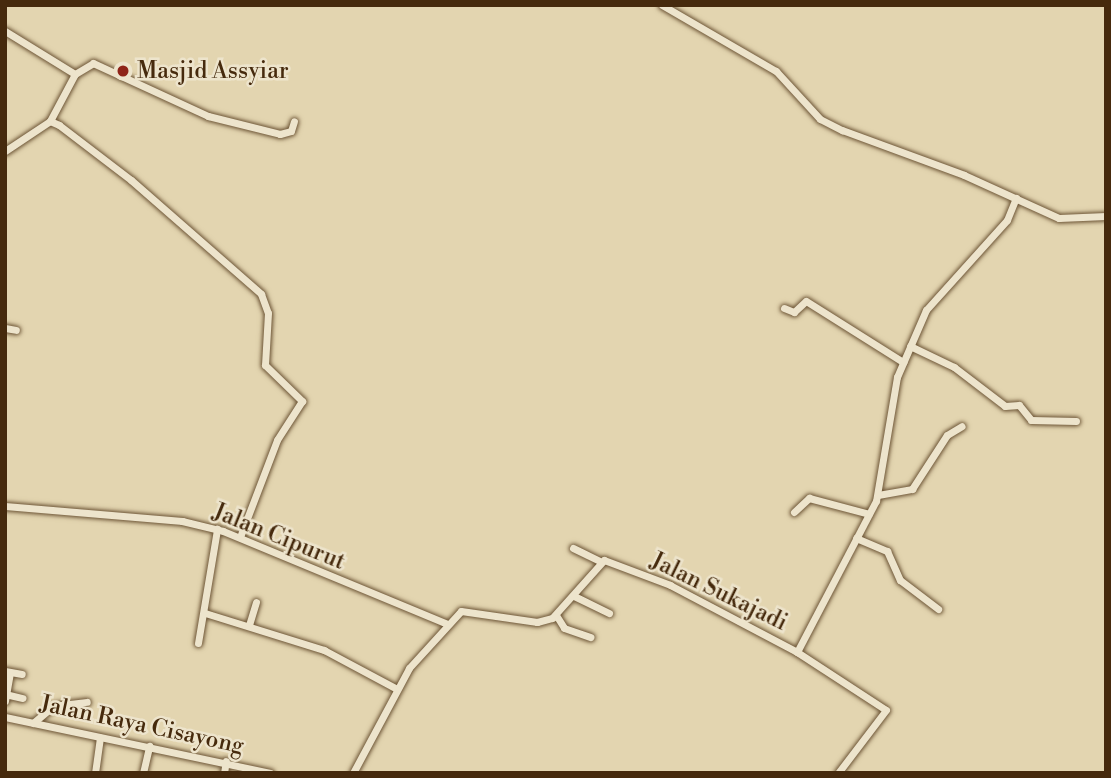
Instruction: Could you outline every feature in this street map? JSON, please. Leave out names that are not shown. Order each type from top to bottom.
[{"type":"street","points":[[662,5],[776,71],[820,119],[1059,218],[1106,216]]},
{"type":"street","points":[[5,32],[75,74]]},
{"type":"street","points":[[5,151],[50,121],[75,74],[99,64],[196,111],[280,134],[290,131],[294,121]]},
{"type":"street","points":[[50,121],[165,209],[248,279],[268,313],[265,365],[302,401],[277,440],[240,537]]},
{"type":"street","name":"Jalan Sukajadi","points":[[573,548],[600,561],[670,585],[797,652],[877,495],[903,362],[926,310],[1007,220],[1016,198]]},
{"type":"street","points":[[784,308],[794,312],[806,302],[903,362]]},
{"type":"street","points":[[5,328],[16,330]]},
{"type":"street","points":[[910,346],[954,367],[1005,406],[1019,405],[1031,420],[1076,421]]},
{"type":"street","points":[[877,495],[912,489],[947,435],[961,426]]},
{"type":"street","points":[[794,512],[809,498],[869,514]]},
{"type":"street","name":"Jalan Cipurut","points":[[5,506],[217,529],[448,624]]},
{"type":"street","points":[[198,643],[213,568],[209,554],[217,529]]},
{"type":"street","points":[[856,538],[887,551],[900,580],[938,609]]},
{"type":"street","points":[[353,773],[397,689],[448,624],[470,608],[537,622],[556,615],[600,561]]},
{"type":"street","points":[[574,596],[609,613]]},
{"type":"street","points":[[249,625],[256,602]]},
{"type":"street","points":[[205,612],[324,650],[397,689]]},
{"type":"street","points":[[556,615],[564,628],[590,637]]},
{"type":"street","points":[[797,652],[886,710],[838,773]]},
{"type":"street","points":[[22,674],[8,671],[6,696],[23,698]]},
{"type":"street","points":[[33,723],[53,706],[87,702]]},
{"type":"street","name":"Jalan Raya Cisayong","points":[[5,717],[226,761],[270,773]]},
{"type":"street","points":[[95,773],[100,737]]},
{"type":"street","points":[[143,773],[149,746]]},
{"type":"street","points":[[224,773],[226,761]]},
{"type":"place","name":"Masjid Assyiar","points":[[123,71]]}]
